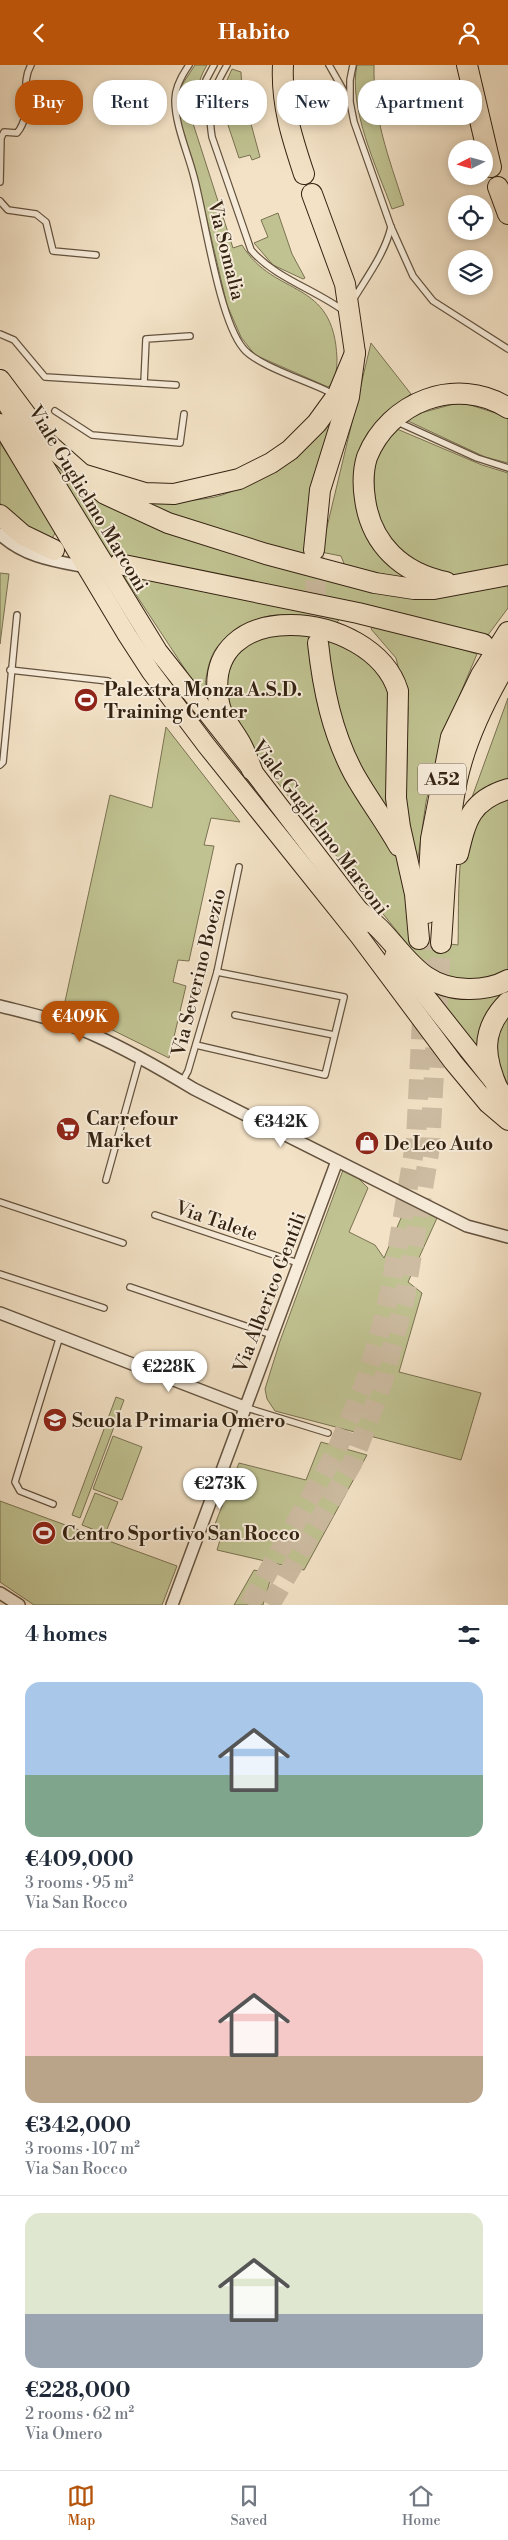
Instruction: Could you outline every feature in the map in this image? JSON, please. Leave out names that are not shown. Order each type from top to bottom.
[{"type":"highway","points":[[283,65],[282,85],[288,128],[304,174]]},
{"type":"highway","points":[[467,65],[485,140]]},
{"type":"highway","points":[[498,187],[508,214]]},
{"type":"highway","points":[[312,194],[344,284],[355,353],[349,397],[320,490],[314,550]]},
{"type":"highway","points":[[82,474],[156,495],[198,490],[239,479],[271,463],[304,438],[338,394],[355,353]]},
{"type":"highway","points":[[0,380],[47,443],[105,494],[168,523],[266,554],[375,583],[414,589],[460,585],[508,575]]},
{"type":"highway","points":[[460,585],[421,575],[395,559],[377,538],[367,514],[363,486],[367,459],[378,435],[399,413],[430,396],[456,393],[480,395],[508,408]]},
{"type":"highway","points":[[0,515],[23,535],[54,550]]},
{"type":"highway","points":[[119,564],[337,609],[483,644]]},
{"type":"highway","points":[[337,609],[360,625],[375,642],[382,652],[395,681],[399,702],[396,798],[400,827],[428,941],[450,921],[456,865],[466,821],[481,802],[508,789]]},
{"type":"highway","points":[[252,770],[242,745],[223,718],[217,691],[218,679],[224,660],[231,648],[246,635],[259,629],[285,623],[330,631],[355,640],[367,649],[395,681]]},
{"type":"highway","name":"A52","points":[[428,941],[431,839],[451,737],[481,675],[508,632]]},
{"type":"highway","points":[[318,643],[322,679],[337,738],[355,775],[380,812],[411,870]]},
{"type":"highway","name":"A52","points":[[428,941],[448,838],[457,779],[474,725],[508,661]]},
{"type":"highway","points":[[360,912],[377,924],[414,969],[431,981],[462,989],[482,989],[508,980]]},
{"type":"highway","points":[[504,1097],[488,1061],[487,1045],[495,1016],[508,1002]]},
{"type":"main road","name":"Viale Guglielmo Marconi","points":[[0,393],[158,651],[504,1097]]},
{"type":"main road","name":"Viale Guglielmo Marconi","points":[[0,423],[146,665],[206,745],[359,936],[453,1062],[488,1104],[508,1121]]},
{"type":"street","name":"Viale Guglielmo Marconi","points":[[0,534],[10,543],[29,554],[86,567]]},
{"type":"street","points":[[0,1005],[75,1028],[140,1057],[182,1082],[467,1226],[508,1237]]},
{"type":"street","name":"Via Alberico Gentili","points":[[172,1605],[337,1161]]},
{"type":"street","points":[[0,1313],[244,1407]]},
{"type":"street","points":[[0,1593],[19,1605]]},
{"type":"lane","points":[[0,181],[1,138],[4,132],[17,133],[23,127],[26,116],[31,65]]},
{"type":"lane","name":"Via Somalia","points":[[189,65],[180,81],[175,98],[176,111],[231,325],[242,347],[251,357],[328,391]]},
{"type":"lane","points":[[206,80],[214,65]]},
{"type":"lane","points":[[219,80],[227,65]]},
{"type":"lane","points":[[329,65],[350,102]]},
{"type":"lane","points":[[353,65],[350,80],[350,102],[354,121],[391,227],[413,277],[433,301],[508,349]]},
{"type":"lane","points":[[211,125],[212,137],[251,250],[262,263],[349,311],[378,258],[391,227]]},
{"type":"lane","points":[[0,201],[8,210],[36,214],[46,222],[53,251],[96,255]]},
{"type":"lane","points":[[0,334],[14,340],[45,377],[176,385]]},
{"type":"lane","points":[[144,383],[146,339],[190,336]]},
{"type":"lane","points":[[54,411],[92,435],[180,443],[184,414]]},
{"type":"lane","points":[[402,424],[477,458],[508,468]]},
{"type":"lane","points":[[0,765],[2,762],[17,615]]},
{"type":"lane","points":[[10,670],[108,681]]},
{"type":"lane","name":"Via Severino Boezio","points":[[182,1082],[196,1045],[217,971],[239,867]]},
{"type":"lane","points":[[196,1045],[325,1075],[344,997],[217,971]]},
{"type":"lane","points":[[235,1015],[334,1035]]},
{"type":"lane","points":[[106,1181],[140,1057]]},
{"type":"lane","points":[[0,1202],[123,1243]]},
{"type":"lane","name":"Via Talete","points":[[155,1215],[298,1263]]},
{"type":"lane","points":[[0,1274],[104,1308]]},
{"type":"lane","points":[[130,1287],[272,1335]]},
{"type":"lane","points":[[53,1504],[20,1491],[15,1482],[60,1337]]},
{"type":"lane","points":[[244,1407],[328,1433]]},
{"type":"green space","points":[[195,65],[207,65],[200,80],[185,80]]},
{"type":"green space","points":[[357,65],[374,65],[374,80],[358,80],[358,106],[355,82]]},
{"type":"green space","points":[[232,69],[241,72],[241,80],[227,80]]},
{"type":"green space","points":[[181,125],[194,125],[233,248],[242,245],[255,262],[270,274],[301,291],[326,314],[333,333],[337,359],[334,378],[328,387],[255,355],[241,337],[227,305],[196,173]]},
{"type":"green space","points":[[228,125],[251,125],[260,157],[252,160],[250,155],[239,158]]},
{"type":"green space","points":[[362,125],[380,125],[387,153],[404,205],[392,209]]},
{"type":"green space","points":[[278,213],[292,254],[305,278],[303,279],[273,265],[254,243],[268,237],[261,220]]},
{"type":"green space","points":[[371,343],[411,394],[395,406],[371,432],[357,462],[355,479],[356,497],[365,534],[371,545],[387,562],[412,580],[345,566],[341,556],[321,552]]},
{"type":"green space","points":[[461,402],[508,417],[508,463],[485,457],[408,421],[417,414]]},
{"type":"green space","points":[[341,405],[308,557],[197,526],[142,501],[197,500],[231,492],[265,471]]},
{"type":"green space","points":[[397,429],[482,465],[508,473],[508,566],[465,576],[435,573],[409,561],[377,522],[374,496],[374,469],[382,444]]},
{"type":"green space","points":[[0,443],[32,490],[55,533],[51,541],[19,526],[0,503]]},
{"type":"green space","points":[[57,461],[107,504],[353,586],[508,581],[508,608],[488,635],[110,555],[51,464]]},
{"type":"green space","points":[[127,571],[340,619],[335,624],[278,615],[260,618],[243,626],[220,643],[212,655],[208,667],[204,698],[123,575]]},
{"type":"green space","points":[[0,573],[9,574],[0,644]]},
{"type":"green space","points":[[375,622],[477,654],[442,737],[426,802],[417,865],[406,804],[408,707],[396,658],[371,629]]},
{"type":"green space","points":[[271,630],[309,636],[319,707],[331,747],[349,778],[393,843],[406,874],[409,906],[409,939],[458,945],[461,860],[466,829],[471,819],[479,813],[494,804],[508,799],[508,973],[490,978],[468,980],[437,975],[422,966],[408,945],[254,753],[233,718],[224,692],[224,678],[227,665],[235,653]]},
{"type":"green space","points":[[325,639],[343,646],[361,657],[376,671],[387,688],[391,713],[391,747],[387,811],[359,767],[339,714]]},
{"type":"green space","points":[[508,698],[508,785],[471,800]]},
{"type":"green space","points":[[166,727],[240,822],[211,818],[204,845],[214,846],[189,961],[178,960],[173,982],[186,986],[169,1058],[64,1006],[110,795],[152,808]]},
{"type":"green space","points":[[425,983],[452,998],[477,995],[508,985],[508,992],[501,997],[484,1061]]},
{"type":"green space","points":[[508,1011],[508,1084],[498,1064],[494,1049],[494,1034],[498,1023]]},
{"type":"green space","points":[[343,1170],[355,1175],[368,1188],[349,1232],[375,1245],[384,1258],[407,1204],[437,1218],[408,1282],[422,1293],[399,1372],[481,1393],[461,1460],[275,1411],[267,1399],[265,1389],[280,1341]]},
{"type":"green space","points":[[116,1397],[124,1400],[80,1518],[72,1515]]},
{"type":"green space","points":[[113,1436],[142,1447],[122,1500],[93,1489]]},
{"type":"green space","points":[[321,1442],[367,1455],[304,1570],[217,1550],[220,1540],[210,1537],[239,1463],[306,1480]]},
{"type":"green space","points":[[95,1493],[118,1502],[105,1534],[82,1525]]},
{"type":"green space","name":"Centro Sportivo San Rocco","points":[[0,1501],[177,1566],[162,1605],[34,1605],[0,1582]]},
{"type":"green space","points":[[254,1570],[272,1574],[263,1605],[234,1605]]},
{"type":"tunnel","points":[[314,550],[318,643]]},
{"type":"tunnel","points":[[249,1605],[335,1454],[364,1385],[379,1336],[391,1287],[416,1139],[426,940]]},
{"type":"tunnel","points":[[270,1605],[352,1464],[383,1382],[404,1302],[430,1147],[441,943]]},
{"type":"place","name":"Palextra Monza A.S.D. Training Center","points":[[86,700]]},
{"type":"place","name":"Carrefour Market","points":[[68,1129]]},
{"type":"place","name":"De Leo Auto","points":[[367,1143]]},
{"type":"place","name":"Scuola Primaria Omero","points":[[55,1420]]},
{"type":"place","name":"Centro Sportivo San Rocco","points":[[44,1533]]}]
